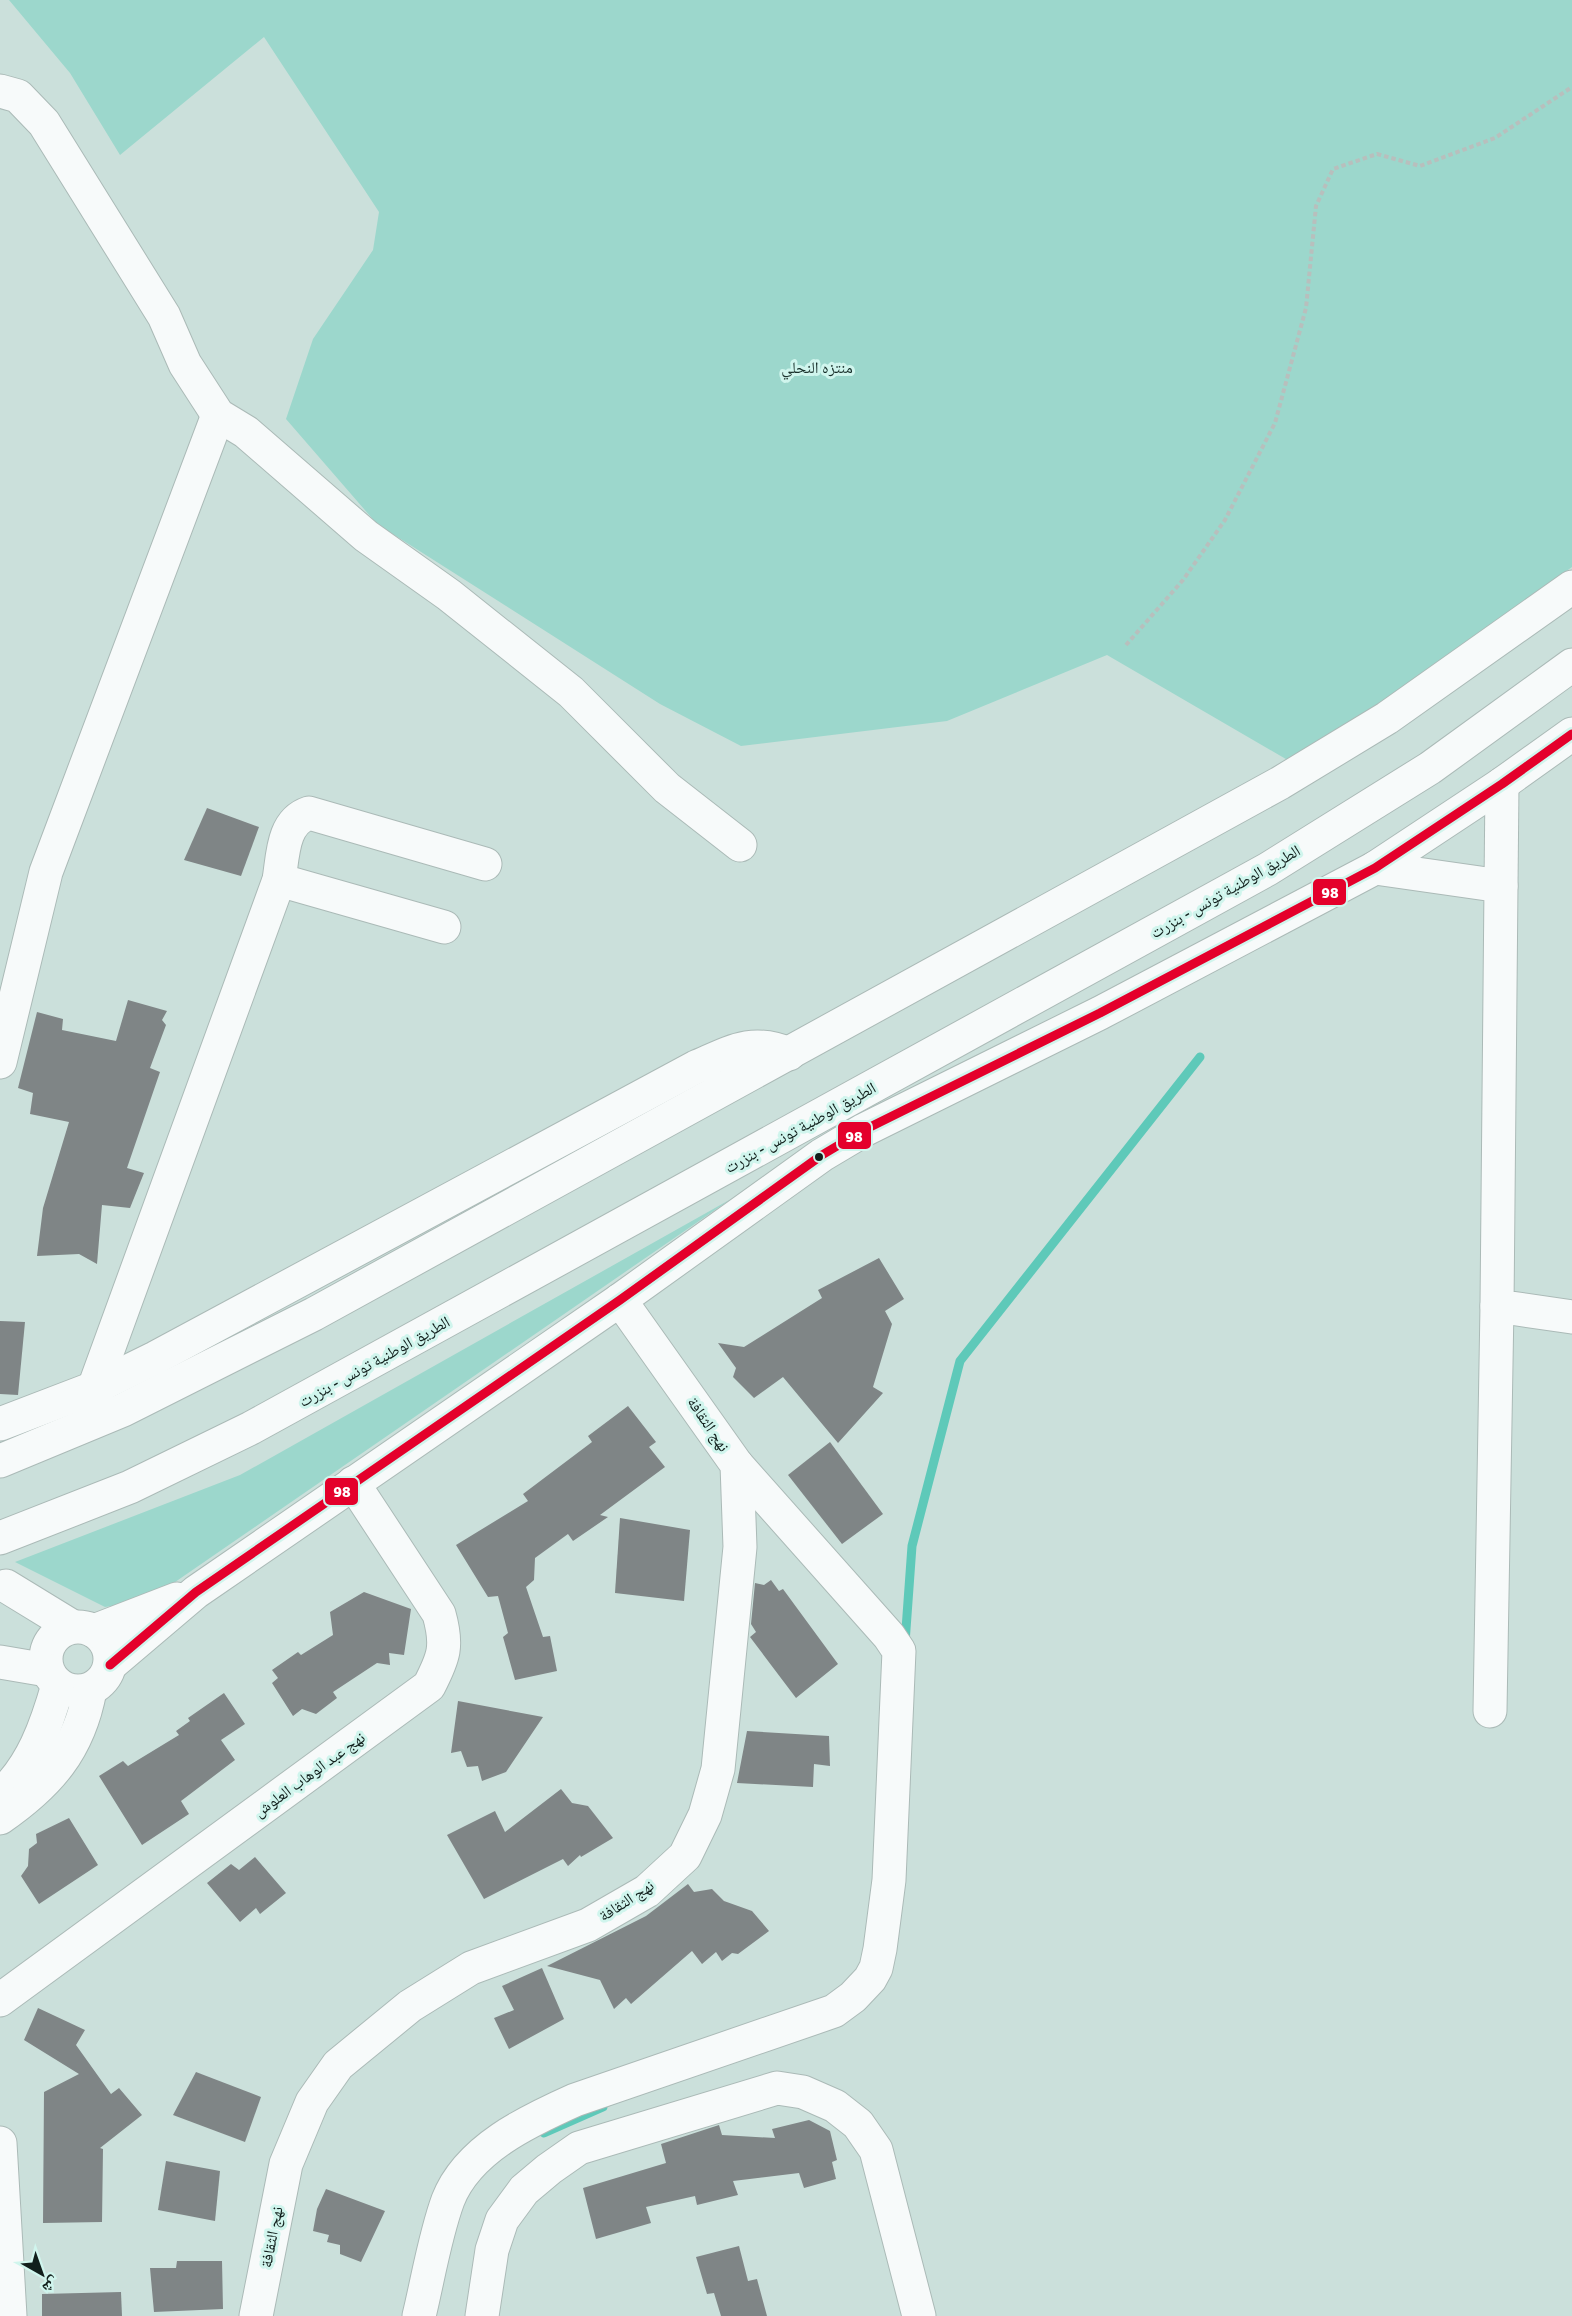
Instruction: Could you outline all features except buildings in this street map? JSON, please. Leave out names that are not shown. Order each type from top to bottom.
[{"type":"main road","points":[[0,91],[18,96],[44,123],[165,316],[185,364],[218,415],[246,432],[366,536],[449,595],[571,692],[667,788],[740,845]]},
{"type":"main road","points":[[0,1062],[46,872],[218,415]]},
{"type":"main road","points":[[0,1461],[123,1410],[314,1314],[1280,783],[1387,718],[1572,587]]},
{"type":"main road","name":"الطريق الوطنية تونس - بنزرت","points":[[0,1538],[130,1487],[250,1428],[1268,868],[1430,768],[1572,665]]},
{"type":"main road","points":[[0,1662],[52,1678],[79,1692],[100,1677],[196,1592],[620,1300],[822,1155],[856,1135],[1100,1013],[1375,867],[1502,784],[1572,734]]},
{"type":"main road","points":[[1490,1711],[1502,784]]},
{"type":"main road","points":[[94,1388],[279,880],[288,832],[300,816],[309,813],[485,864]]},
{"type":"main road","points":[[1375,867],[1501,886]]},
{"type":"main road","points":[[279,880],[444,927]]},
{"type":"main road","points":[[0,1424],[94,1388],[279,1293],[696,1066],[747,1046],[770,1046],[789,1054]]},
{"type":"main road","name":"نهج الثقافة","points":[[256,2316],[286,2164],[312,2102],[338,2065],[410,2006],[471,1968],[588,1925],[647,1891],[685,1856],[705,1815],[718,1769],[740,1547],[737,1465],[620,1300]]},
{"type":"main road","points":[[1497,1305],[1572,1317]]},
{"type":"main road","points":[[419,2316],[448,2199],[471,2163],[537,2117],[575,2100],[834,2011],[853,1997],[876,1968],[889,1880],[899,1651],[889,1636],[737,1465]]},
{"type":"main road","name":"نهج عبد الوهاب العلوش","points":[[0,2000],[429,1686],[441,1663],[446,1637],[440,1614],[353,1483]]},
{"type":"main road","points":[[0,1818],[45,1782],[63,1760],[85,1717],[100,1677],[107,1646],[84,1629],[6,1586]]},
{"type":"main road","points":[[0,1795],[20,1773],[43,1731],[52,1678],[45,1661],[50,1642],[56,1635],[84,1629],[196,1592]]},
{"type":"main road","points":[[482,2316],[492,2250],[502,2220],[524,2190],[549,2169],[579,2148],[777,2088],[803,2092],[835,2106],[858,2124],[876,2150],[919,2316]]},
{"type":"main road","points":[[0,2143],[10,2316]]},
{"type":"path","points":[[1126,645],[1183,580],[1225,520],[1275,423],[1306,308],[1316,206],[1333,170],[1377,154],[1420,166],[1495,138],[1572,87]]},
{"type":"green space","name":"منتزه النحلي","points":[[9,0],[1572,0],[1572,567],[1371,712],[1291,762],[1107,655],[947,721],[741,746],[660,704],[377,524],[286,419],[313,339],[373,250],[379,212],[264,37],[120,155],[70,73]]},
{"type":"green space","points":[[731,1199],[149,1600],[105,1607],[15,1562],[240,1475]]},
{"type":"waterway","points":[[905,1643],[912,1546],[960,1361],[1200,1057]]},
{"type":"waterway","points":[[544,2133],[603,2107]]},
{"type":"transit line","name":"98","points":[[110,1665],[196,1592],[620,1300],[822,1155],[864,1130],[1100,1013],[1375,868],[1502,784],[1572,734]]}]
